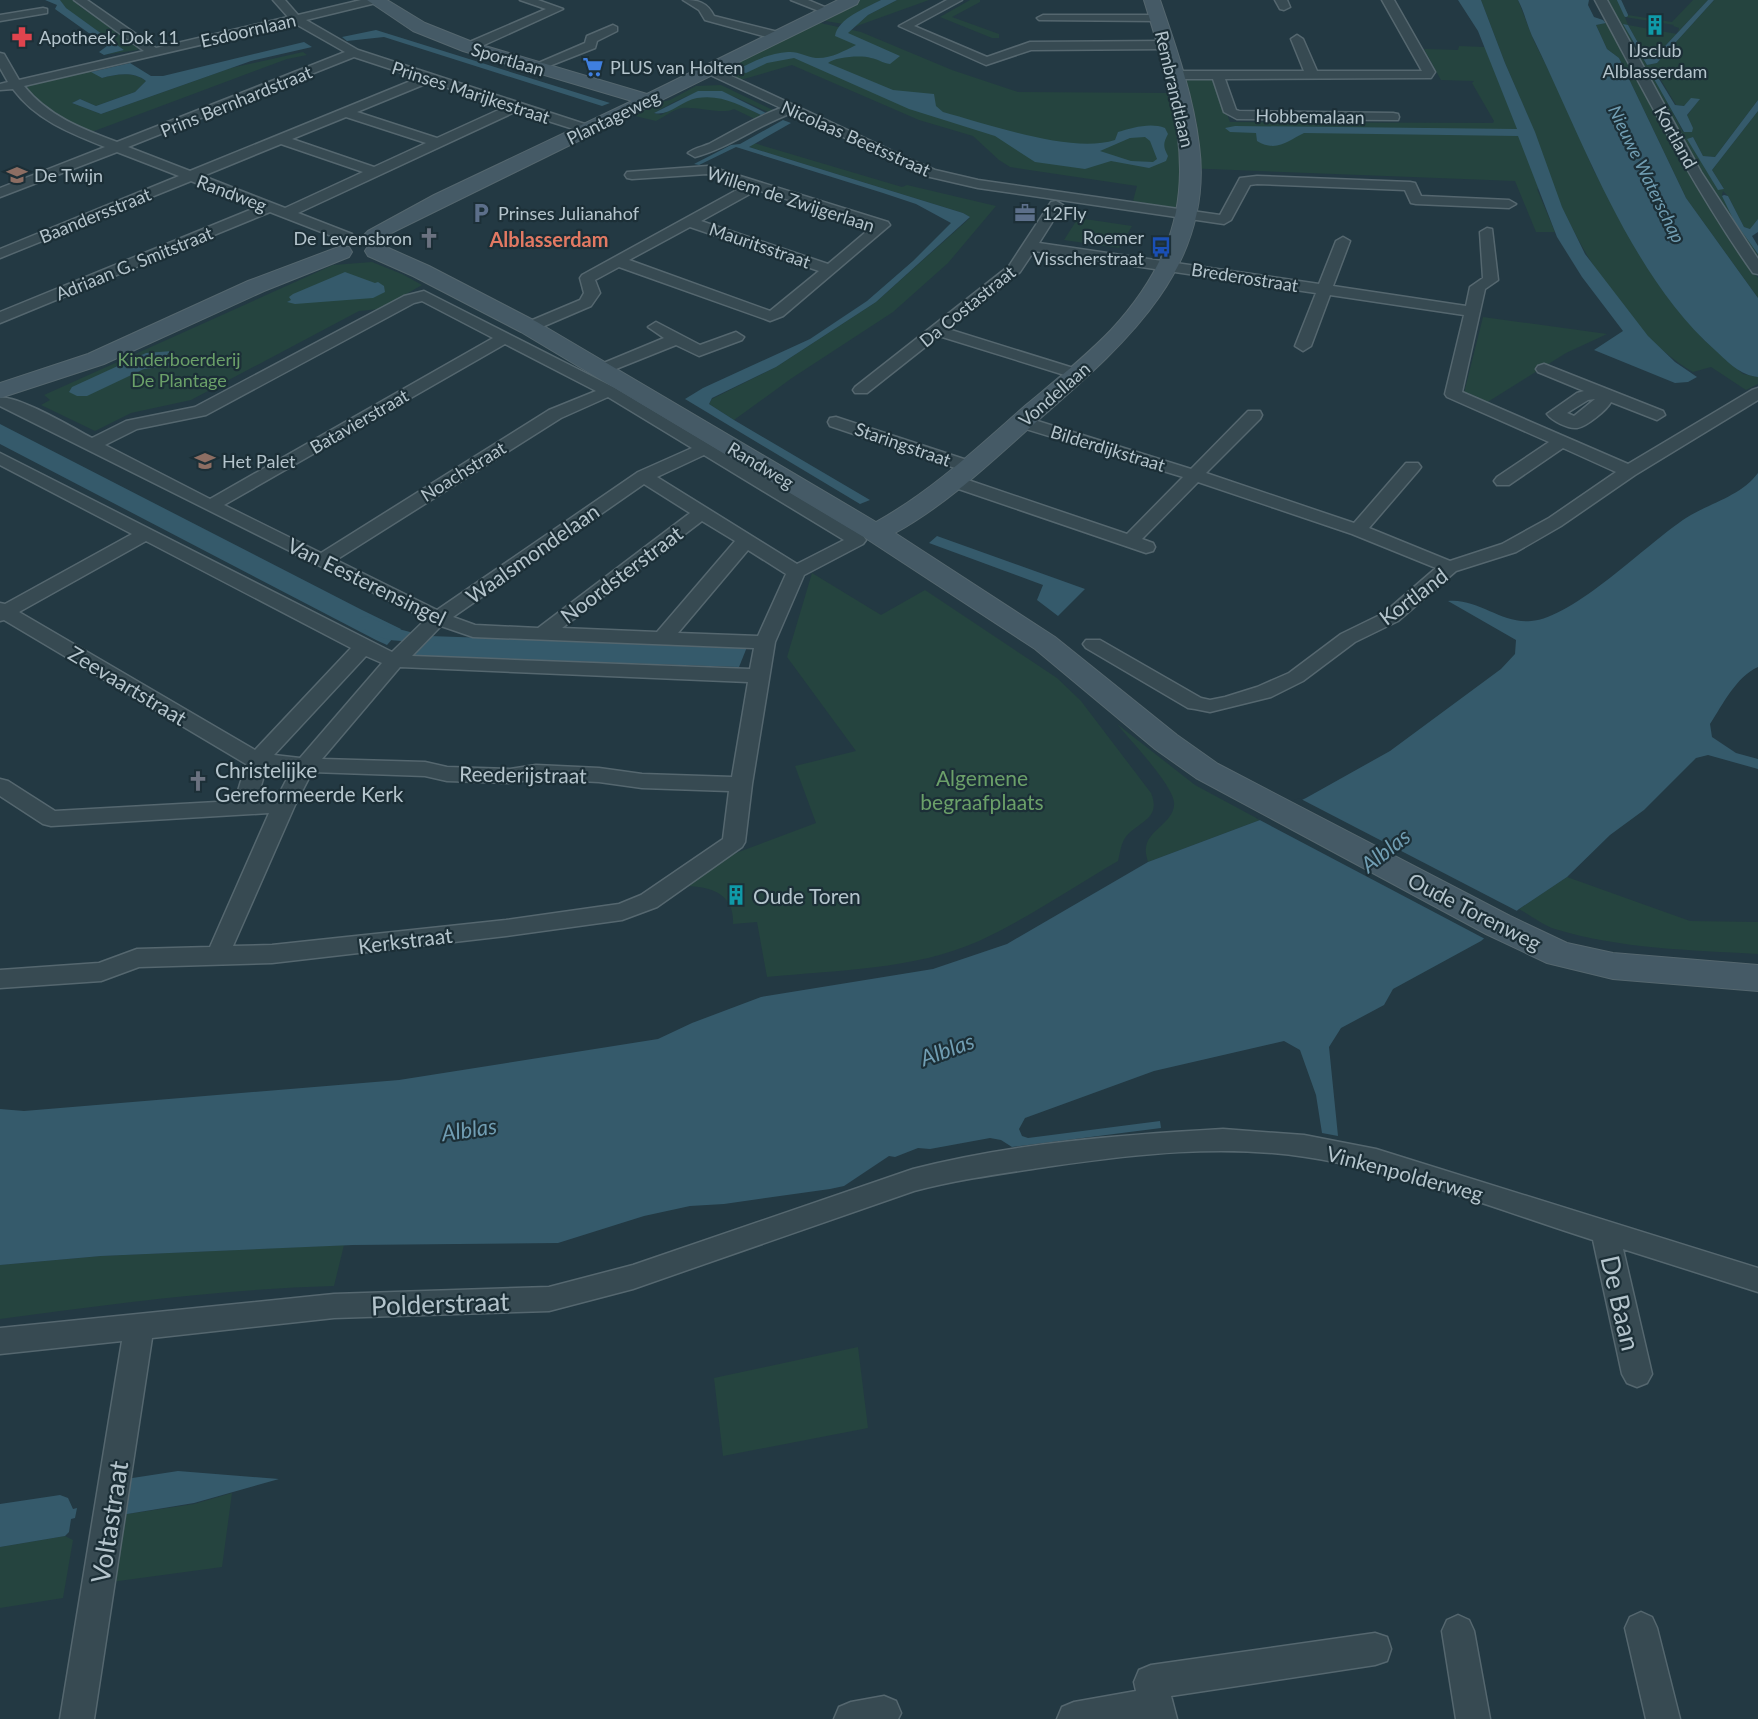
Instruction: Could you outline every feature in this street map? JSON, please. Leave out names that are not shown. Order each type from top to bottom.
[{"type":"street","points":[[81,2],[100,0]]},
{"type":"street","name":"Prinses Marijkestraat","points":[[279,0],[296,19],[354,53],[589,130]]},
{"type":"street","name":"Esdoornlaan","points":[[0,88],[376,0]]},
{"type":"street","name":"Sportlaan","points":[[376,0],[419,27],[469,47],[648,100]]},
{"type":"street","points":[[469,47],[557,9],[526,0]]},
{"type":"street","points":[[689,0],[704,8],[709,18],[778,36]]},
{"type":"street","points":[[797,0],[828,11]]},
{"type":"street","name":"Plantageweg","points":[[375,243],[441,200],[589,130],[851,0]]},
{"type":"street","points":[[956,0],[905,26],[986,61],[1038,46],[1166,45]]},
{"type":"street","points":[[1174,75],[1427,75],[1429,72],[1388,0]]},
{"type":"street","name":"Kortland","points":[[1601,0],[1713,203],[1758,270]]},
{"type":"street","points":[[81,2],[152,51]]},
{"type":"street","points":[[1043,18],[1155,9]]},
{"type":"street","name":"Rembrandtlaan","points":[[1155,9],[1185,120],[1192,170],[1186,214]]},
{"type":"street","points":[[0,18],[43,11]]},
{"type":"street","points":[[535,67],[591,45],[591,39],[613,29]]},
{"type":"street","points":[[1297,39],[1312,75]]},
{"type":"street","name":"Prins Bernhardstraat","points":[[0,193],[354,53]]},
{"type":"street","name":"Randweg","points":[[0,57],[14,85],[39,111],[71,129],[286,213],[344,244]]},
{"type":"street","name":"Nicolaas Beetsstraat","points":[[710,70],[931,173],[978,184],[1186,214]]},
{"type":"street","name":"Hobbemalaan","points":[[1218,75],[1230,112],[1237,115],[1393,117]]},
{"type":"street","name":"Baandersstraat","points":[[0,254],[283,140],[429,78]]},
{"type":"street","points":[[286,213],[517,106]]},
{"type":"street","points":[[695,153],[711,148],[766,118],[792,109]]},
{"type":"street","points":[[347,112],[439,143]]},
{"type":"street","points":[[283,140],[376,172]]},
{"type":"street","name":"Willem de Zwijgerlaan","points":[[617,261],[770,316],[778,313],[883,225],[708,170],[632,175]]},
{"type":"street","points":[[1186,214],[1224,220],[1245,182],[1257,180],[1410,186],[1416,200],[1509,204]]},
{"type":"street","points":[[978,184],[968,192],[1141,218],[1146,209]]},
{"type":"street","points":[[529,327],[586,303],[592,293],[587,278],[755,185]]},
{"type":"street","name":"Da Costastraat","points":[[861,390],[1004,280],[1032,246],[1056,205]]},
{"type":"street","name":"Adriaan G. Smitstraat","points":[[0,318],[268,207]]},
{"type":"street","name":"Vondellaan","points":[[867,536],[905,518],[961,474],[1113,341],[1143,307],[1167,265],[1186,214]]},
{"type":"street","name":"Mauritsstraat","points":[[690,222],[830,269]]},
{"type":"street","points":[[1487,232],[1491,280],[1478,287],[1470,311],[1453,394],[1629,471]]},
{"type":"street","name":"Brederostraat","points":[[1304,346],[1323,289],[1343,240]]},
{"type":"street","points":[[1,399],[96,359],[344,244],[355,255],[375,243]]},
{"type":"street","name":"Randweg","points":[[375,243],[421,271],[529,327],[706,448],[867,536]]},
{"type":"street","name":"Brederostraat","points":[[1032,246],[1470,311]]},
{"type":"street","name":"Randweg","points":[[92,445],[132,425],[200,411],[409,299],[424,296],[506,337],[604,380],[1045,643],[1127,711]]},
{"type":"street","points":[[656,327],[699,351],[735,336]]},
{"type":"street","points":[[938,331],[1077,374]]},
{"type":"street","name":"Batavierstraat","points":[[212,505],[506,337]]},
{"type":"street","name":"Noachstraat","points":[[322,560],[555,414],[604,380],[678,338]]},
{"type":"street","points":[[1544,369],[1657,415]]},
{"type":"street","points":[[1543,434],[1565,418],[1575,423],[1603,403],[1603,393]]},
{"type":"street","name":"Kortland","points":[[1093,644],[1196,703],[1210,706],[1227,704],[1264,692],[1296,677],[1348,638],[1390,617],[1449,567],[1509,548],[1555,522],[1629,471],[1758,393]]},
{"type":"street","name":"Van Eesterensingel","points":[[1,399],[438,618],[473,631],[765,642]]},
{"type":"street","name":"Bilderdijkstraat","points":[[1140,542],[1194,475],[1254,415]]},
{"type":"street","name":"Staringstraat","points":[[836,422],[961,474],[1140,542]]},
{"type":"street","name":"Bilderdijkstraat","points":[[1022,422],[1194,475],[1358,530],[1449,567]]},
{"type":"street","points":[[1503,482],[1561,441]]},
{"type":"street","name":"Waalsmondelaan","points":[[217,957],[284,805],[305,765],[395,662],[438,618],[644,476],[706,448]]},
{"type":"street","points":[[0,458],[395,662],[760,676]]},
{"type":"street","points":[[1358,530],[1412,467]]},
{"type":"street","points":[[644,476],[796,572],[867,536]]},
{"type":"street","name":"Noordsterstraat","points":[[541,635],[701,513]]},
{"type":"street","points":[[2,612],[145,534]]},
{"type":"street","points":[[662,639],[746,540]]},
{"type":"street","name":"Kerkstraat","points":[[0,979],[101,972],[137,958],[272,954],[369,944],[622,912],[649,901],[734,842],[741,784],[765,642],[796,572]]},
{"type":"street","name":"Zeevaartstraat","points":[[2,612],[257,761]]},
{"type":"street","points":[[244,808],[257,761],[363,647]]},
{"type":"street","name":"Oude Torenweg","points":[[1127,711],[1207,771],[1517,935],[1559,954],[1613,966],[1758,978]]},
{"type":"street","points":[[257,761],[305,765]]},
{"type":"street","name":"Reederijstraat","points":[[305,765],[425,769],[447,774],[510,776],[536,772],[599,775],[642,781],[741,784]]},
{"type":"street","points":[[0,786],[51,819],[284,805]]},
{"type":"street","name":"Vinkenpolderweg","points":[[865,1196],[955,1169],[1126,1145],[1223,1140],[1304,1146],[1376,1160],[1609,1246],[1758,1280]]},
{"type":"street","name":"Polderstraat","points":[[0,1341],[334,1306],[549,1299],[633,1277],[865,1196]]},
{"type":"street","name":"De Baan","points":[[1609,1246],[1637,1374]]},
{"type":"street","name":"Voltastraat","points":[[77,1719],[139,1326]]},
{"type":"street","points":[[1641,1628],[1663,1719]]},
{"type":"street","points":[[1458,1630],[1473,1719]]},
{"type":"street","points":[[1074,1719],[1158,1712],[1151,1682],[1375,1648]]},
{"type":"street","points":[[851,1719],[884,1713]]},
{"type":"green space","points":[[60,0],[75,0],[79,6],[139,47],[137,50],[104,55],[124,50],[65,8]]},
{"type":"green space","points":[[860,0],[881,0],[856,13],[843,24],[820,20]]},
{"type":"green space","points":[[897,0],[929,0],[854,27],[868,15]]},
{"type":"green space","points":[[970,0],[980,0],[980,2],[952,17],[999,34],[999,38],[992,38],[940,17]]},
{"type":"green space","points":[[1481,0],[1518,0],[1534,41],[1568,109],[1593,169],[1644,260],[1703,339],[1743,374],[1758,377],[1758,384],[1746,390],[1711,367],[1693,372],[1648,337],[1609,289],[1591,262],[1551,182],[1537,189],[1555,232],[1536,232],[1515,181],[1184,168],[1183,210],[1133,201],[1137,186],[1010,167],[973,136],[919,120],[792,65],[737,81],[715,70],[811,21],[861,32],[952,70],[1018,92],[1169,93],[1179,124],[1197,124],[1186,78],[1213,78],[1230,122],[1493,123],[1494,121],[1472,83],[1474,81],[1441,80],[1424,49],[1458,50],[1459,46],[1485,47],[1516,125],[1531,124]]},
{"type":"green space","points":[[1603,0],[1621,0],[1628,15],[1672,22],[1693,0],[1708,0],[1678,32],[1679,28],[1674,25],[1625,17],[1634,46],[1647,65],[1657,63],[1714,0],[1758,0],[1758,100],[1715,157],[1703,156],[1693,137],[1688,139],[1718,189],[1724,189],[1712,170],[1758,111],[1758,219],[1750,229],[1744,227],[1723,191],[1722,195],[1758,254],[1758,265],[1742,243],[1640,68],[1652,68],[1640,67]],"holes":[[[1650,70],[1655,70],[1676,105],[1684,106],[1699,99],[1687,116],[1693,128],[1683,132]]]},
{"type":"green space","points":[[1606,23],[1614,33],[1732,244],[1758,278],[1758,298],[1686,198],[1619,58],[1607,49],[1596,25]]},
{"type":"green space","points":[[1628,25],[1677,34],[1650,60],[1647,59]]},
{"type":"green space","points":[[303,52],[307,55],[287,59],[89,133],[38,106],[24,85],[88,69],[102,78],[130,75],[146,81],[135,92],[96,106],[80,99],[72,103],[101,114],[231,68]]},
{"type":"green space","points":[[721,85],[775,111],[770,113],[723,93],[712,91],[688,96],[654,113],[661,115],[691,99],[713,96],[739,104],[763,116],[755,119],[734,109],[723,111],[682,108],[656,121],[635,116],[657,103],[670,100],[696,86]]},
{"type":"green space","points":[[754,143],[902,187],[907,185],[996,206],[948,263],[893,312],[792,378],[734,420],[709,404],[712,399],[776,367],[876,302],[970,218],[963,213],[749,147]]},
{"type":"green space","points":[[1078,218],[1132,226],[1119,248],[1064,240]]},
{"type":"green space","name":"Kinderboerderij De Plantage","points":[[372,262],[422,285],[380,309],[359,311],[191,400],[131,413],[95,431],[41,405],[50,400],[44,395],[333,265]]},
{"type":"green space","points":[[1483,317],[1607,334],[1566,353],[1486,403],[1464,393]]},
{"type":"green space","name":"Algemene begraafplaats","points":[[812,573],[881,615],[925,590],[1057,678],[1081,701],[1151,793],[1154,802],[1151,815],[1125,838],[1118,861],[1015,923],[954,951],[874,967],[767,977],[757,922],[733,924],[729,903],[723,897],[706,888],[676,887],[715,861],[816,823],[795,766],[856,751],[787,657]]},
{"type":"green space","points":[[1117,724],[1195,785],[1260,820],[1148,862],[1146,851],[1148,842],[1171,815],[1174,802],[1172,794],[1159,774]]},
{"type":"green space","points":[[1567,877],[1690,921],[1758,922],[1758,954],[1656,948],[1605,941],[1555,929],[1519,909]]},
{"type":"green space","points":[[344,1245],[334,1286],[208,1294],[0,1319],[0,1265],[101,1256]]},
{"type":"green space","points":[[858,1347],[868,1428],[723,1456],[714,1378]]},
{"type":"green space","points":[[232,1493],[222,1567],[111,1582],[121,1515],[194,1504]]},
{"type":"green space","points":[[65,1536],[73,1540],[63,1598],[0,1608],[0,1547]]},
{"type":"water","points":[[45,0],[60,0],[66,8],[124,50],[104,55],[99,52],[107,46],[55,9],[57,5]]},
{"type":"water","points":[[881,0],[897,0],[868,15],[848,33],[900,56],[890,64],[861,57],[842,58],[828,63],[893,90],[934,94],[936,106],[943,112],[1029,136],[1076,143],[1097,143],[1115,140],[1118,132],[1159,126],[1165,128],[1168,134],[1164,145],[1168,156],[1166,161],[1149,168],[1111,161],[1085,169],[1035,162],[995,136],[909,109],[794,58],[767,63],[746,73],[735,71],[774,54],[795,52],[821,58],[847,50],[856,45],[835,36],[841,24]],"holes":[[[1145,137],[1150,141],[1157,159],[1153,162],[1131,161],[1100,151],[1130,138]]]},
{"type":"water","points":[[1458,0],[1481,0],[1535,132],[1562,207],[1585,254],[1648,336],[1675,362],[1697,377],[1688,382],[1675,383],[1594,350],[1623,331],[1582,277],[1557,237],[1518,136],[1304,133],[1277,146],[1271,146],[1257,141],[1256,133],[1230,132],[1225,128],[1235,126],[1517,129],[1478,31]]},
{"type":"water","name":"Nieuwe Waterschap","points":[[1518,0],[1589,0],[1588,5],[1594,17],[1606,23],[1596,25],[1607,49],[1619,58],[1686,198],[1758,298],[1758,377],[1746,374],[1730,364],[1686,320],[1634,247],[1591,164]]},
{"type":"water","points":[[1708,0],[1714,0],[1657,63],[1647,65],[1623,24],[1628,25],[1647,59],[1653,59]]},
{"type":"water","points":[[376,30],[610,103],[602,106],[384,37],[347,41],[342,37]]},
{"type":"water","points":[[304,42],[312,47],[251,61],[101,114],[72,103],[80,99],[96,106],[135,92],[146,81],[130,75],[102,78],[91,72],[130,63],[151,76],[163,76]]},
{"type":"water","points":[[1653,69],[1675,105],[1684,106],[1691,98],[1700,99],[1687,115],[1693,128],[1692,132],[1684,132],[1649,70]]},
{"type":"water","points":[[698,91],[722,91],[766,113],[761,115],[730,101],[706,97],[692,99],[665,113],[654,113]]},
{"type":"water","points":[[1758,100],[1758,111],[1712,170],[1724,189],[1718,190],[1687,139],[1693,137],[1703,156],[1715,157]]},
{"type":"water","points":[[783,120],[791,123],[749,147],[970,217],[876,302],[776,367],[712,398],[709,404],[870,500],[860,504],[685,399],[703,388],[810,339],[867,301],[913,261],[951,223],[916,204],[736,147],[699,165],[694,164],[731,145],[740,144]]},
{"type":"water","points":[[1722,196],[1728,196],[1744,227],[1750,229],[1758,219],[1758,232],[1752,236],[1758,246],[1758,254],[1734,221]]},
{"type":"water","points":[[345,272],[375,283],[378,282],[384,286],[385,292],[373,298],[295,304],[287,302],[291,300],[289,297],[293,294]]},
{"type":"water","points":[[175,352],[168,353],[164,363],[171,363],[170,366],[144,369],[87,396],[77,396],[69,392],[72,387],[146,353]]},
{"type":"water","points":[[0,424],[401,629],[387,645],[376,640],[0,444]]},
{"type":"water","name":"Alblas","points":[[1758,473],[1758,667],[1737,684],[1710,724],[1712,737],[1736,753],[1758,759],[1758,769],[1708,755],[1696,758],[1644,810],[1610,835],[1567,877],[1519,909],[1481,941],[1393,989],[1384,1005],[1341,1028],[1329,1047],[1338,1136],[1322,1133],[1316,1095],[1300,1050],[1284,1041],[1154,1071],[1025,1118],[1019,1129],[1022,1136],[1028,1138],[1160,1121],[1161,1128],[1012,1147],[1001,1140],[990,1138],[930,1149],[918,1148],[895,1157],[889,1156],[844,1186],[724,1204],[690,1206],[644,1216],[558,1243],[353,1245],[101,1256],[0,1265],[0,1109],[24,1111],[399,1080],[658,1039],[692,1023],[761,997],[933,969],[1007,944],[1148,862],[1260,820],[1306,798],[1390,751],[1501,669],[1515,654],[1516,640],[1448,601],[1469,603],[1520,621],[1548,617],[1588,594],[1686,518],[1743,488]]},
{"type":"water","points":[[937,536],[1085,589],[1058,616],[1037,600],[1043,585],[929,543]]},
{"type":"water","points":[[429,636],[747,647],[739,667],[414,656]]},
{"type":"water","points":[[178,1471],[279,1479],[194,1503],[121,1515],[126,1479]]},
{"type":"water","points":[[60,1495],[68,1498],[73,1509],[77,1508],[75,1518],[71,1519],[69,1532],[65,1536],[0,1547],[0,1504]]},
{"type":"pier","points":[[1299,798],[1519,912],[1487,940],[1256,818]]},
{"type":"waterway","points":[[1619,0],[1626,15]]},
{"type":"waterway","points":[[367,622],[385,632],[403,636]]},
{"type":"place","name":"IJsclub Alblasserdam","points":[[1655,25]]},
{"type":"place","name":"Apotheek Dok 11","points":[[22,37]]},
{"type":"place","name":"PLUS van Holten","points":[[593,67]]},
{"type":"place","name":"De Twijn","points":[[17,175]]},
{"type":"place","name":"Prinses Julianahof","points":[[481,213]]},
{"type":"place","name":"12Fly","points":[[1025,213]]},
{"type":"place","name":"De Levensbron","points":[[429,238]]},
{"type":"place","name":"Roemer Visscherstraat","points":[[1161,247]]},
{"type":"place","name":"Het Palet","points":[[205,461]]},
{"type":"place","name":"Christelijke Gereformeerde Kerk","points":[[198,781]]},
{"type":"place","name":"Oude Toren","points":[[736,895]]},
{"type":"district","name":"Alblasserdam","points":[[549,239]]}]
